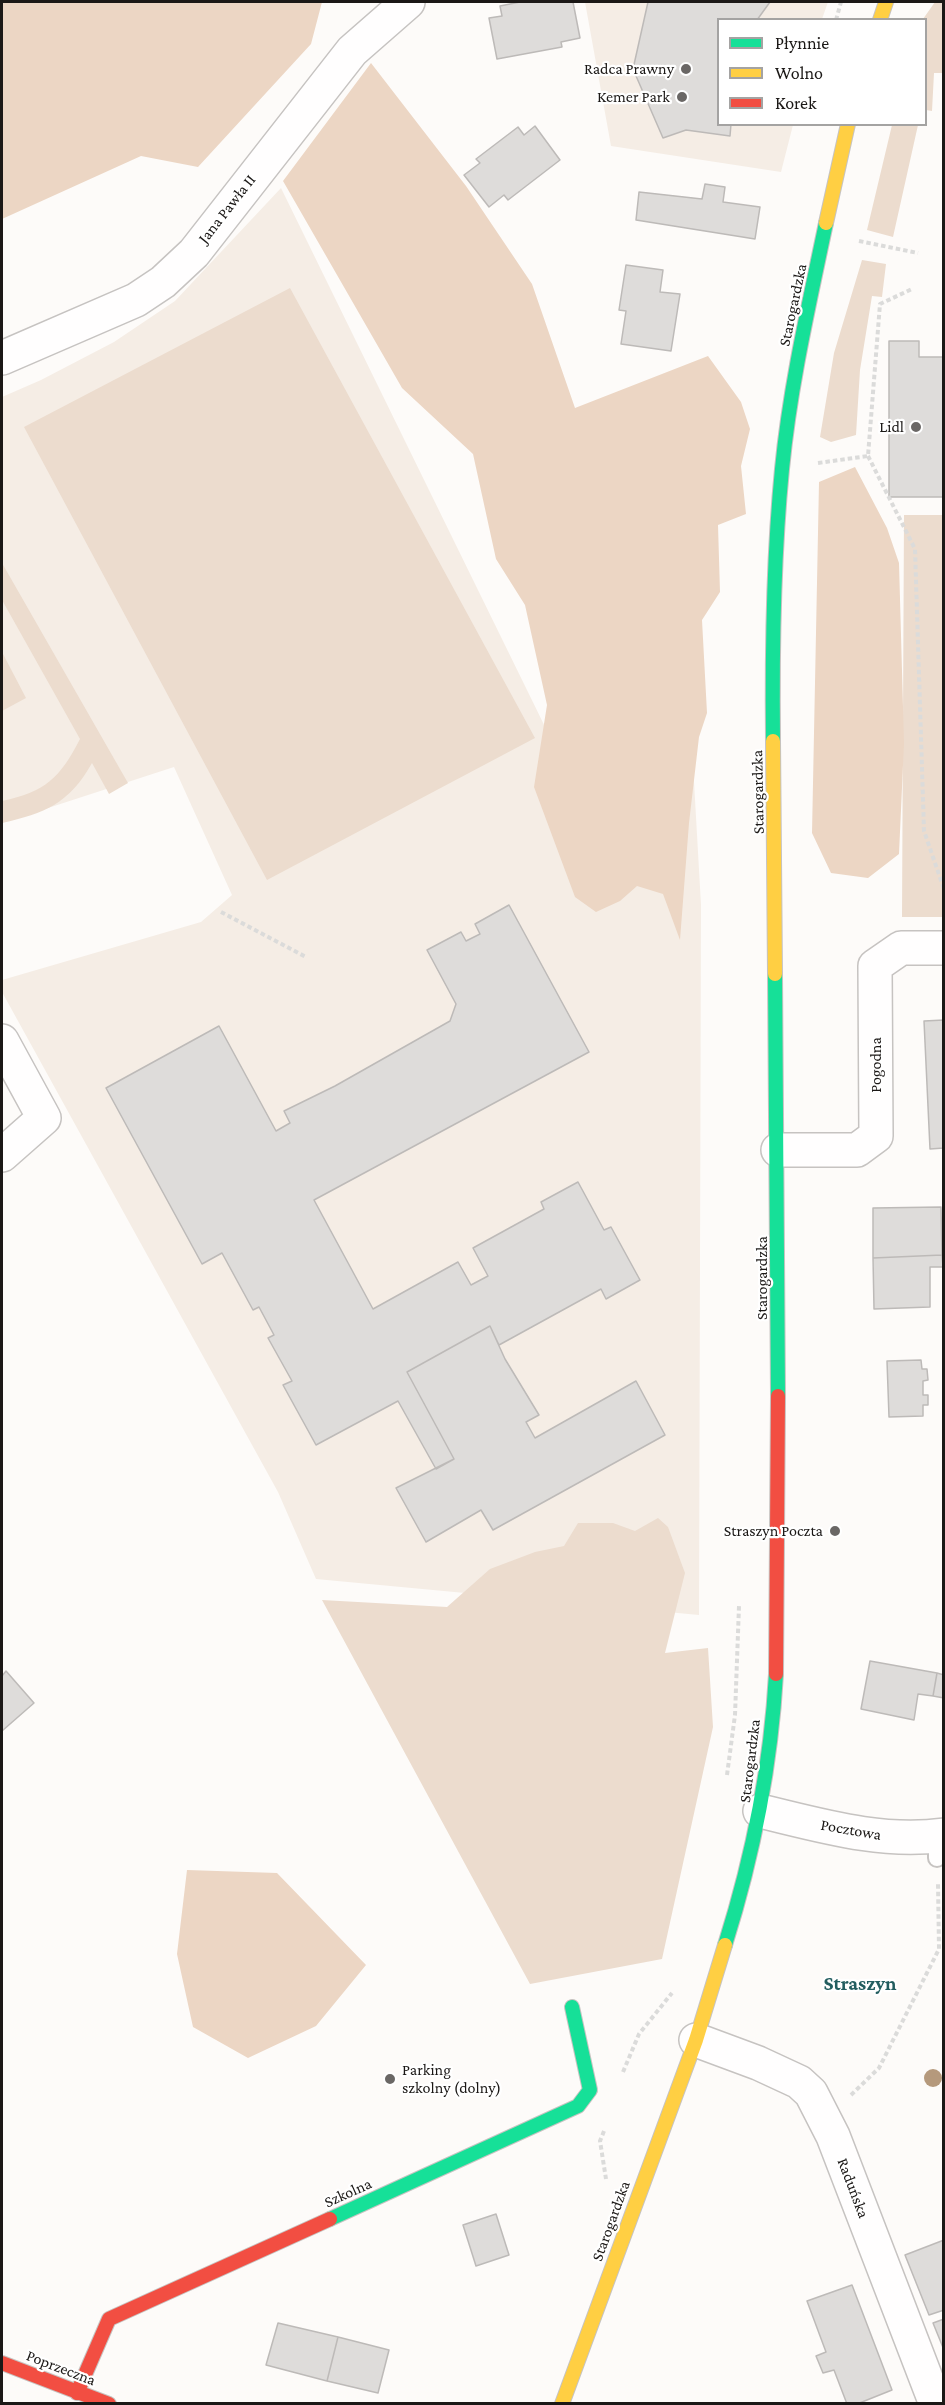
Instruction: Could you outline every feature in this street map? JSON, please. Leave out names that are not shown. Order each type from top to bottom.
[{"type":"main road","points":[[881,18],[886,2]]},
{"type":"main road","name":"Starogardzka","points":[[562,2403],[696,2040],[745,1881],[770,1754],[778,1600],[778,1150],[772,617],[782,468],[805,321],[848,126]]},
{"type":"main road","name":"Szkolna","points":[[77,2393],[109,2319],[578,2106],[590,2090],[572,2007]]},
{"type":"main road","name":"Poprzeczna","points":[[2,2363],[77,2393],[109,2403]]},
{"type":"street","name":"Jana Pawła II","points":[[2,358],[136,300],[163,282],[194,252],[352,51],[408,2]]},
{"type":"street","name":"Pogodna","points":[[778,1150],[857,1150],[876,1136],[875,966],[901,948],[944,948]]},
{"type":"street","points":[[2,1041],[44,1118],[2,1155]]},
{"type":"street","name":"Pocztowa","points":[[760,1811],[818,1825],[939,1843]]},
{"type":"street","name":"Raduńska","points":[[696,2040],[799,2082],[811,2093],[833,2136],[936,2403]]},
{"type":"path","points":[[837,18],[841,2]]},
{"type":"path","points":[[855,241],[918,253]]},
{"type":"path","points":[[912,289],[880,304],[868,456],[915,549],[924,831],[944,889]]},
{"type":"path","points":[[809,464],[868,456]]},
{"type":"path","points":[[221,912],[306,957]]},
{"type":"path","points":[[726,1782],[735,1715],[739,1598]]},
{"type":"path","points":[[846,2100],[879,2068],[939,1949],[939,1843]]},
{"type":"path","points":[[620,2081],[639,2034],[674,1991]]},
{"type":"path","points":[[600,2141],[607,2121]]},
{"type":"shaded area","points":[[2,2],[322,2],[311,44],[198,167],[141,156],[2,219]]},
{"type":"shaded area","points":[[585,2],[828,2],[822,18],[717,18],[717,126],[793,126],[781,172],[611,146]]},
{"type":"shaded area","points":[[935,2],[943,2],[944,73],[934,73],[932,111],[927,110],[927,18],[924,18]]},
{"type":"shaded area","points":[[371,63],[466,186],[532,284],[575,408],[708,356],[741,402],[750,429],[741,466],[746,514],[718,525],[720,592],[702,620],[707,713],[699,737],[689,823],[680,940],[663,894],[637,886],[620,901],[596,912],[575,897],[534,787],[547,705],[525,605],[496,559],[473,454],[402,388],[283,181]]},
{"type":"shaded area","points":[[892,126],[918,126],[893,237],[867,230]]},
{"type":"shaded area","points":[[281,188],[575,788],[693,764],[701,905],[699,1615],[316,1579],[278,1492],[2,992],[2,980],[201,922],[232,895],[174,767],[2,823],[2,397],[41,380],[114,342],[175,301]]},
{"type":"shaded area","points":[[862,260],[886,264],[882,297],[872,296],[860,370],[856,435],[831,442],[820,437],[834,353]]},
{"type":"shaded area","points":[[290,288],[535,738],[267,880],[24,427]]},
{"type":"shaded area","points":[[855,467],[887,528],[899,563],[904,743],[899,854],[868,878],[831,873],[812,833],[819,482]]},
{"type":"shaded area","points":[[904,515],[943,515],[943,917],[902,917]]},
{"type":"shaded area","points":[[2,563],[128,783],[109,794],[92,763],[74,788],[54,805],[31,815],[2,823],[2,801],[30,793],[50,781],[65,764],[80,739],[2,600]]},
{"type":"shaded area","points":[[2,652],[26,698],[2,711]]},
{"type":"shaded area","points":[[658,1518],[668,1527],[685,1573],[665,1653],[708,1648],[713,1727],[662,1959],[530,1984],[322,1600],[447,1607],[490,1569],[535,1552],[564,1546],[578,1523],[613,1523],[635,1531]]},
{"type":"shaded area","points":[[187,1870],[277,1873],[366,1965],[316,2026],[248,2058],[193,2027],[177,1954]]},
{"type":"building","points":[[520,2],[573,2],[580,38],[561,42],[562,47],[497,59],[489,18],[502,16],[500,6]]},
{"type":"building","name":"Kemer Park","points":[[648,2],[770,2],[758,18],[717,18],[717,126],[731,126],[730,136],[686,130],[663,138],[633,69]]},
{"type":"building","points":[[535,126],[560,160],[508,200],[504,195],[489,207],[464,175],[480,163],[476,159],[518,127],[524,135]]},
{"type":"building","points":[[705,184],[725,187],[723,202],[760,207],[755,239],[636,220],[639,192],[702,199]]},
{"type":"building","points":[[626,265],[663,270],[660,292],[680,294],[671,351],[621,344],[626,311],[619,310]]},
{"type":"building","name":"Lidl","points":[[889,341],[919,341],[919,357],[944,357],[944,497],[889,497]]},
{"type":"building","points":[[509,905],[589,1052],[314,1200],[373,1309],[458,1262],[471,1285],[488,1276],[473,1248],[544,1209],[541,1202],[578,1182],[604,1230],[611,1227],[640,1280],[606,1299],[601,1289],[499,1345],[490,1326],[407,1372],[454,1459],[436,1469],[398,1401],[316,1445],[283,1385],[292,1381],[268,1338],[274,1335],[259,1307],[253,1310],[222,1253],[202,1264],[106,1088],[219,1026],[276,1131],[290,1123],[284,1111],[335,1086],[450,1021],[456,1004],[427,950],[461,932],[466,941],[480,934],[475,924]]},
{"type":"building","points":[[944,1020],[944,1148],[930,1149],[924,1021]]},
{"type":"building","points":[[941,1207],[942,1255],[873,1258],[873,1208]]},
{"type":"building","points":[[942,1255],[943,1267],[930,1267],[930,1307],[874,1309],[873,1258]]},
{"type":"building","points":[[490,1326],[505,1359],[539,1415],[526,1422],[535,1438],[636,1381],[665,1435],[493,1530],[481,1510],[426,1542],[396,1488],[454,1459],[407,1372]]},
{"type":"building","points":[[921,1360],[922,1369],[927,1369],[928,1380],[923,1381],[923,1395],[928,1395],[928,1405],[923,1405],[923,1416],[889,1417],[887,1361]]},
{"type":"building","points":[[870,1661],[937,1673],[933,1696],[918,1694],[914,1720],[861,1709]]},
{"type":"building","points":[[6,1671],[34,1703],[2,1731],[2,1676]]},
{"type":"building","points":[[937,1673],[944,1675],[944,1698],[933,1696]]},
{"type":"building","points":[[496,2214],[509,2255],[476,2266],[463,2225]]},
{"type":"building","points":[[944,2240],[944,2310],[929,2315],[905,2255]]},
{"type":"building","points":[[852,2285],[892,2390],[857,2404],[847,2404],[834,2370],[823,2373],[816,2356],[826,2352],[807,2301]]},
{"type":"building","points":[[944,2319],[944,2350],[933,2323]]},
{"type":"building","points":[[278,2323],[338,2337],[327,2381],[266,2365]]},
{"type":"building","points":[[338,2337],[389,2350],[378,2393],[327,2381]]},
{"type":"traffic: fast","points":[[773,741],[774,605],[785,438],[826,223]]},
{"type":"traffic: fast","points":[[775,974],[778,1396]]},
{"type":"traffic: fast","points":[[725,1945],[744,1878],[759,1811],[770,1743],[776,1674]]},
{"type":"traffic: fast","points":[[330,2219],[578,2106],[590,2090],[572,2007]]},
{"type":"traffic: slow","points":[[881,18],[886,2]]},
{"type":"traffic: slow","points":[[826,223],[848,126]]},
{"type":"traffic: slow","points":[[773,741],[775,974]]},
{"type":"traffic: slow","points":[[562,2404],[696,2040],[725,1945]]},
{"type":"traffic: jam","points":[[776,1674],[778,1396]]},
{"type":"traffic: jam","points":[[77,2393],[109,2319],[330,2219]]},
{"type":"traffic: jam","points":[[2,2363],[109,2404]]},
{"type":"place","name":"Radca Prawny","points":[[686,69]]},
{"type":"place","name":"Kemer Park","points":[[682,97]]},
{"type":"place","name":"Lidl","points":[[916,427]]},
{"type":"place","name":"Straszyn Poczta","points":[[835,1531]]},
{"type":"place","name":"Parking szkolny (dolny)","points":[[390,2079]]},
{"type":"district","name":"Straszyn","points":[[860,1984]]}]
